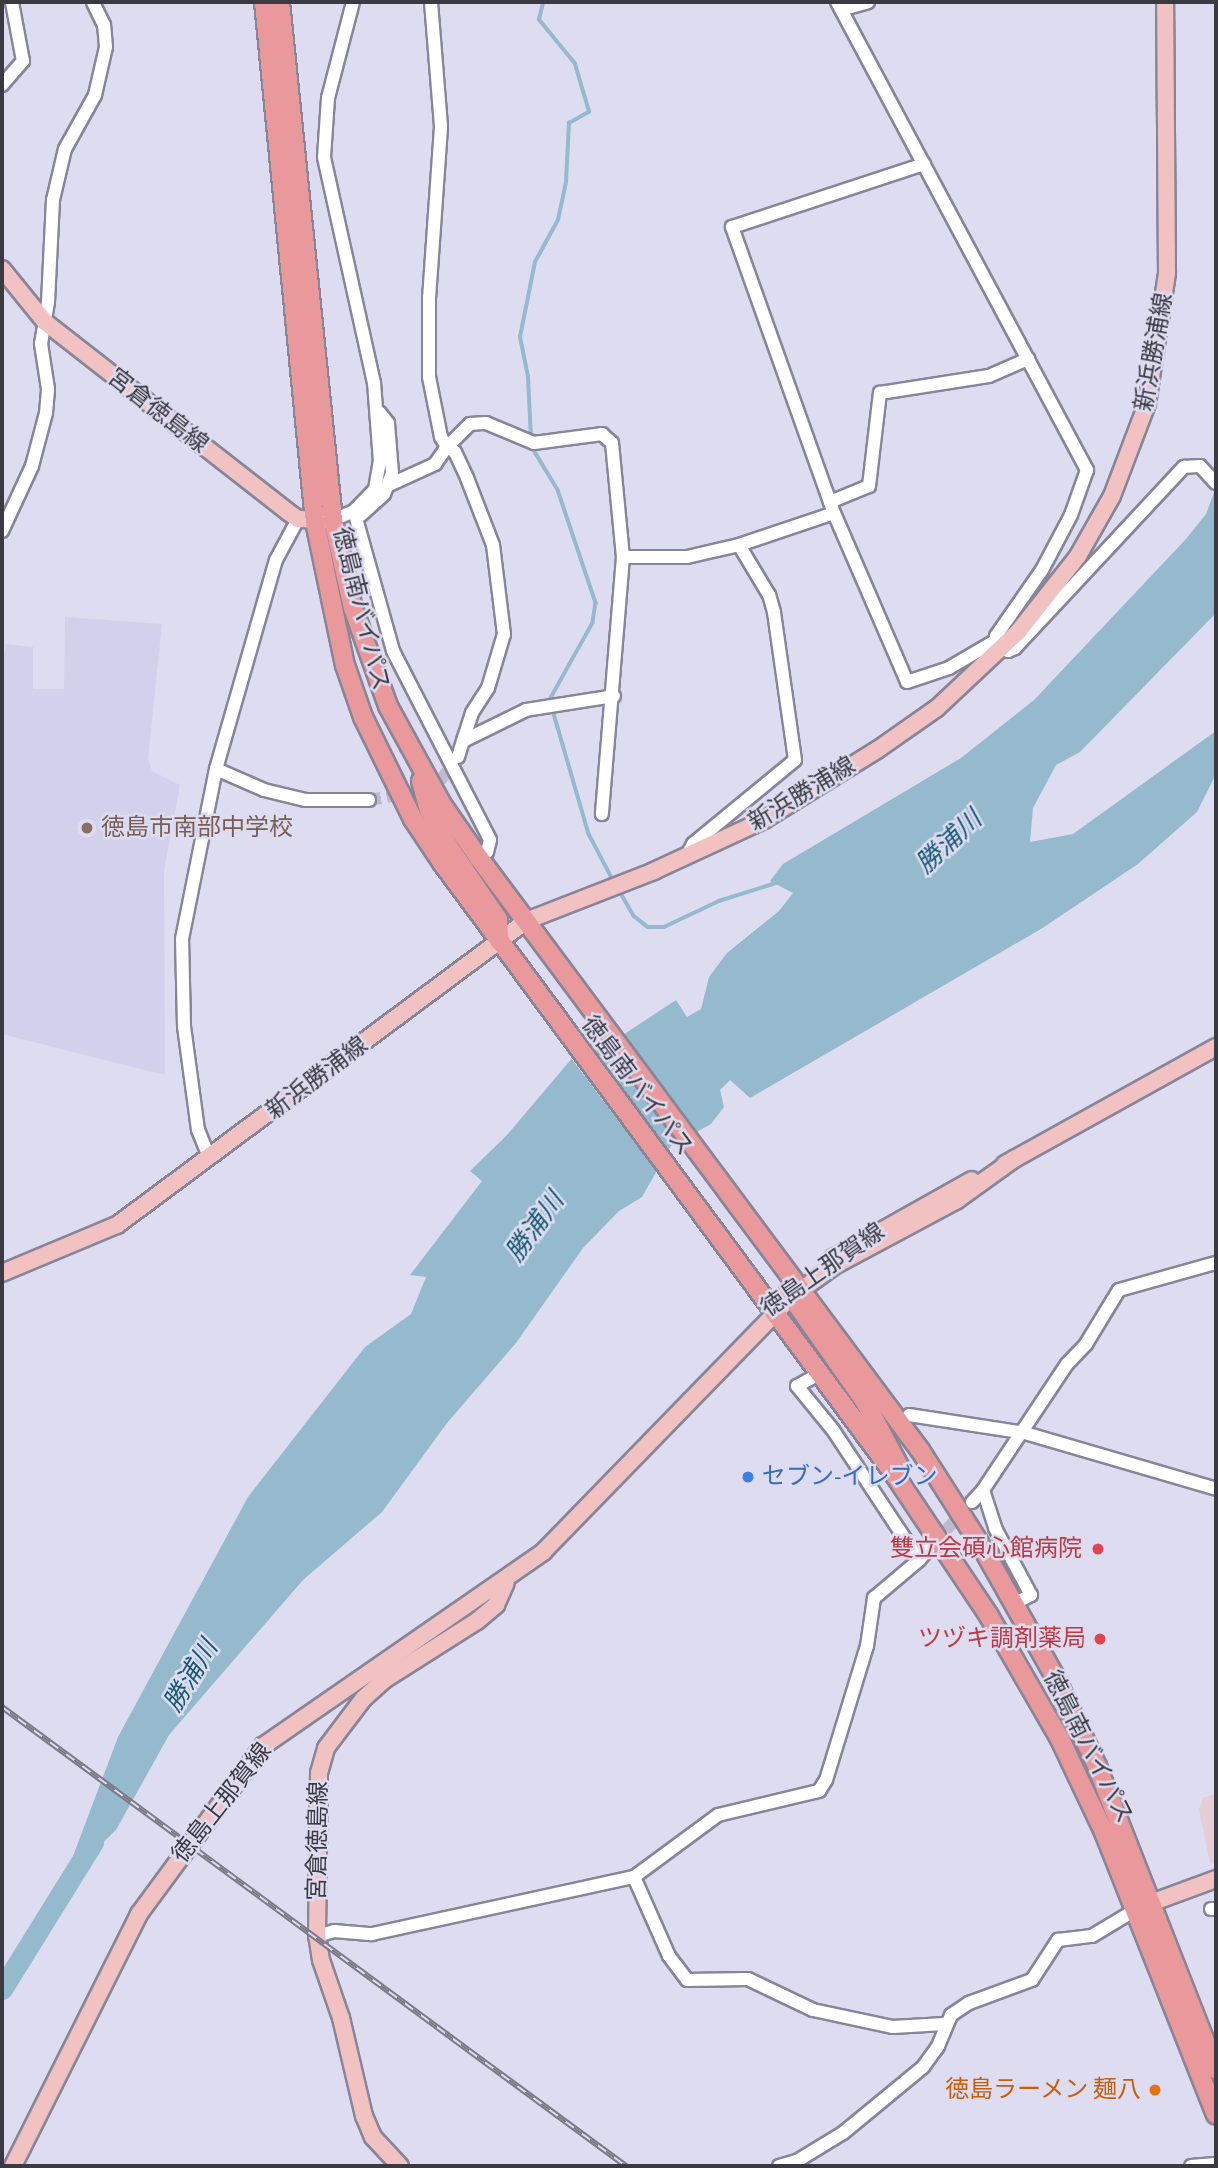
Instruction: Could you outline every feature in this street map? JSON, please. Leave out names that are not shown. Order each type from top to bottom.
[{"type":"highway","name":"徳島南バイパス","points":[[264,2],[300,518],[363,716],[413,819],[503,947],[919,1509],[989,1616],[1060,1739],[1145,1905],[1216,2069]]},
{"type":"highway","name":"徳島南バイパス","points":[[280,2],[333,520],[370,659],[414,758],[479,858],[792,1287],[920,1450],[1015,1603],[1097,1766],[1216,2115]]},
{"type":"highway","points":[[414,758],[429,810],[498,919],[503,947]]},
{"type":"highway","points":[[792,1287],[864,1400],[919,1509]]},
{"type":"main road","name":"新浜勝浦線","points":[[2,1273],[117,1225],[531,927],[764,820],[877,750],[937,708],[997,645],[1040,606],[1078,556],[1112,496],[1147,404],[1167,274],[1165,2]]},
{"type":"main road","name":"宮倉徳島線","points":[[3,274],[45,321],[62,335],[300,518]]},
{"type":"main road","points":[[300,518],[333,520]]},
{"type":"main road","name":"徳島上那賀線","points":[[13,2166],[139,1914],[263,1746],[507,1581],[575,1522],[638,1454],[766,1303],[856,1241],[1014,1159],[1216,1047]]},
{"type":"main road","name":"宮倉徳島線","points":[[400,2166],[373,2137],[364,2116],[317,1936],[319,1773],[326,1748],[370,1693],[477,1621],[496,1605],[507,1581]]},
{"type":"main road","points":[[1145,1905],[1216,1879]]},
{"type":"street","points":[[2,85],[23,61],[12,2]]},
{"type":"street","points":[[2,531],[33,466],[46,413],[48,389],[41,344],[53,200],[71,135],[95,95],[102,73],[104,25],[93,2]]},
{"type":"street","points":[[353,2],[328,98],[324,157],[379,411],[379,479],[356,514],[393,651],[490,841],[487,852],[479,858]]},
{"type":"street","points":[[431,2],[440,127],[429,297],[429,377],[441,437],[463,470],[493,545],[504,625],[488,688],[472,713],[458,757]]},
{"type":"street","points":[[868,2],[840,6],[1087,470],[1071,515],[997,645],[949,668],[907,682],[832,508],[732,227],[924,164]]},
{"type":"street","points":[[623,557],[687,556],[739,545],[832,508],[869,486],[880,393],[989,376],[1028,359]]},
{"type":"street","points":[[379,411],[387,423],[392,450],[389,485]]},
{"type":"street","points":[[333,520],[356,514],[389,485],[435,464],[447,447],[470,425],[508,429],[531,442],[608,436],[623,557],[614,696],[601,814]]},
{"type":"street","points":[[997,645],[1015,648],[1184,467],[1200,467],[1215,481]]},
{"type":"street","points":[[209,1157],[198,1130],[180,973],[190,886],[216,769],[276,560],[300,518]]},
{"type":"street","points":[[687,855],[694,844],[795,760],[774,612],[769,595],[739,545]]},
{"type":"street","points":[[463,741],[526,710],[614,696]]},
{"type":"street","points":[[216,769],[264,790],[305,800],[369,800]]},
{"type":"street","points":[[972,1502],[1025,1433],[1119,1290],[1216,1263]]},
{"type":"street","points":[[819,1374],[797,1386],[833,1430],[919,1560]]},
{"type":"street","points":[[909,1415],[1025,1433],[1216,1489]]},
{"type":"street","points":[[983,1490],[995,1528],[1031,1595],[1015,1603]]},
{"type":"street","points":[[317,1936],[334,1931],[372,1934],[634,1877],[718,1815],[819,1791],[826,1780],[867,1646],[874,1598],[929,1549]]},
{"type":"street","points":[[634,1877],[669,1956],[687,1980],[748,1979],[813,2010],[893,2027],[944,2024],[970,2003],[1032,1980],[1058,1940],[1092,1936],[1145,1905]]},
{"type":"street","points":[[779,2166],[798,2164],[844,2133],[923,2067],[938,2046],[944,2024]]},
{"type":"street","points":[[1191,2166],[1216,2164]]},
{"type":"shaded area","name":"徳島市南部中学校","points":[[65,617],[162,624],[148,759],[152,771],[180,785],[164,871],[165,1075],[2,1034],[2,668],[6,644],[33,647],[33,689],[64,689]]},
{"type":"shaded area","points":[[1216,1794],[1216,1862],[1210,1864],[1199,1809],[1203,1798]]},
{"type":"water","points":[[1216,487],[1216,613],[1080,752],[1056,765],[1033,808],[1030,842],[1073,834],[1216,731],[1216,774],[1197,812],[1138,864],[1041,929],[750,1098],[730,1080],[720,1090],[724,1107],[711,1124],[671,1146],[642,1197],[619,1211],[583,1248],[516,1343],[447,1423],[382,1512],[303,1580],[169,1735],[116,1830],[64,1880],[118,1737],[248,1497],[365,1347],[411,1314],[426,1277],[410,1275],[482,1181],[470,1171],[507,1135],[585,1043],[620,1037],[676,1000],[687,1017],[701,1009],[709,977],[727,953],[779,911],[793,893],[770,881],[783,864],[961,758],[1034,700],[1186,539],[1206,514]]},
{"type":"pier","points":[[581,1043],[668,1158],[654,1168],[567,1053]]},
{"type":"waterway","points":[[531,439],[528,377],[520,337],[535,262],[558,220],[566,182],[569,123],[589,112],[575,64],[539,20],[543,2]]},
{"type":"waterway","points":[[532,447],[558,490],[596,603],[593,623],[550,700],[589,834],[613,880]]},
{"type":"waterway","points":[[619,890],[634,916],[648,927],[664,927],[719,901],[776,883]]},
{"type":"waterway","name":"勝浦川","points":[[2,1989],[93,1842]]},
{"type":"tunnel","points":[[369,800],[409,793],[440,781],[456,759]]},
{"type":"tunnel","points":[[934,1544],[964,1510]]},
{"type":"railway","points":[[2,1707],[626,2166]]},
{"type":"place","name":"徳島市南部中学校","points":[[87,828]]},
{"type":"place","name":"セブン-イレブン","points":[[748,1477]]},
{"type":"place","name":"雙立会碩心館病院","points":[[1098,1549]]},
{"type":"place","name":"ツヅキ調剤薬局","points":[[1100,1639]]},
{"type":"place","name":"徳島ラーメン 麺八","points":[[1155,2090]]}]
